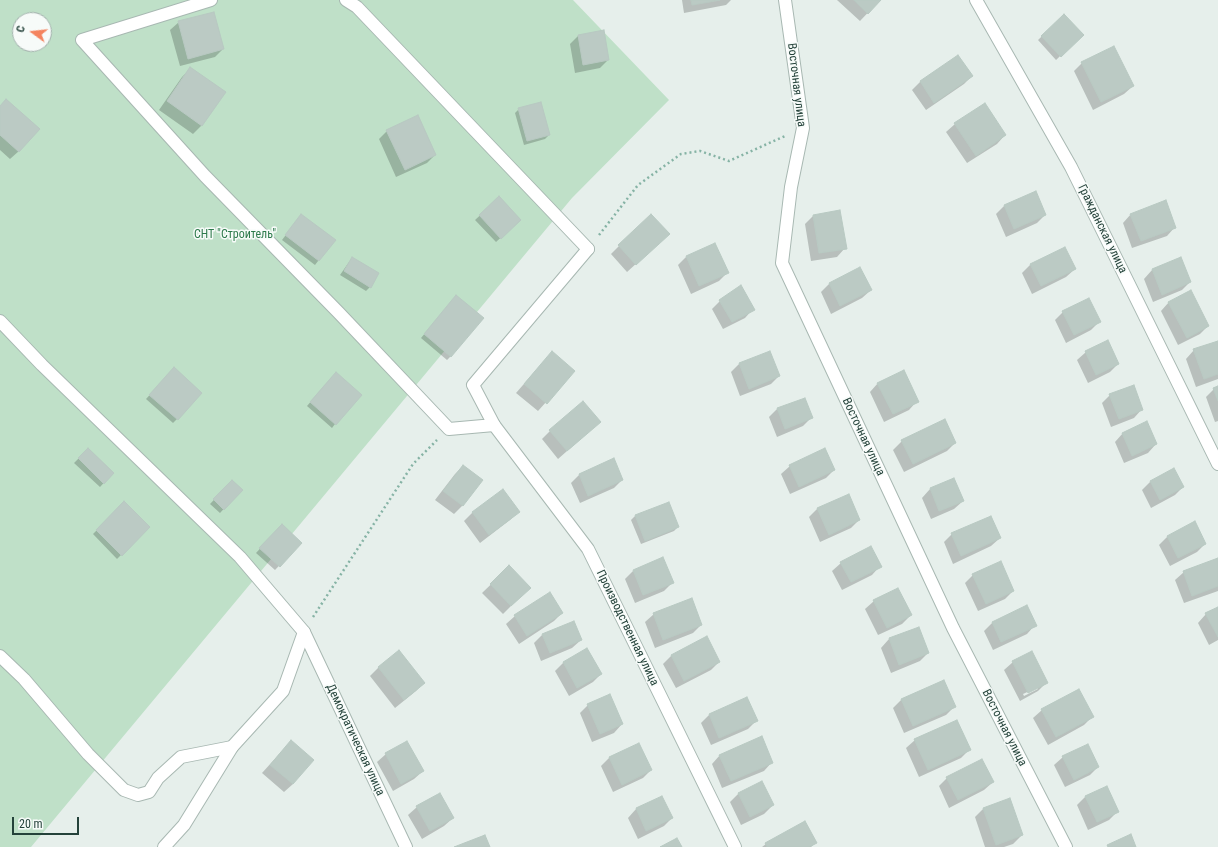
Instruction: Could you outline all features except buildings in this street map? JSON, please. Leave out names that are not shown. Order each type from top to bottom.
[{"type":"street","points":[[211,0],[82,40],[205,176],[339,313],[449,429],[494,425]]},
{"type":"street","points":[[346,0],[357,7],[368,18],[588,249]]},
{"type":"street","name":"Восточная улица","points":[[785,0],[803,128],[791,187],[782,263],[953,628],[1066,847]]},
{"type":"street","name":"Гражданская улица","points":[[976,0],[1071,166],[1218,464]]},
{"type":"street","name":"Производственная улица","points":[[588,249],[472,385],[494,425],[588,549],[735,847]]},
{"type":"street","name":"Демократическая улица","points":[[0,322],[48,371],[240,557],[304,632],[406,847]]},
{"type":"street","points":[[164,847],[184,825],[232,747],[283,690],[304,632]]},
{"type":"street","points":[[0,656],[24,679],[88,754],[124,790],[138,795],[149,792],[158,778],[181,757],[232,747]]},
{"type":"path","points":[[588,249],[638,185],[681,154],[700,151],[729,161],[803,128]]},
{"type":"path","points":[[304,632],[413,464],[449,429]]},
{"type":"green space","name":"СНТ \"Строитель\"","points":[[0,0],[573,0],[669,100],[572,198],[31,847],[0,847]]}]
